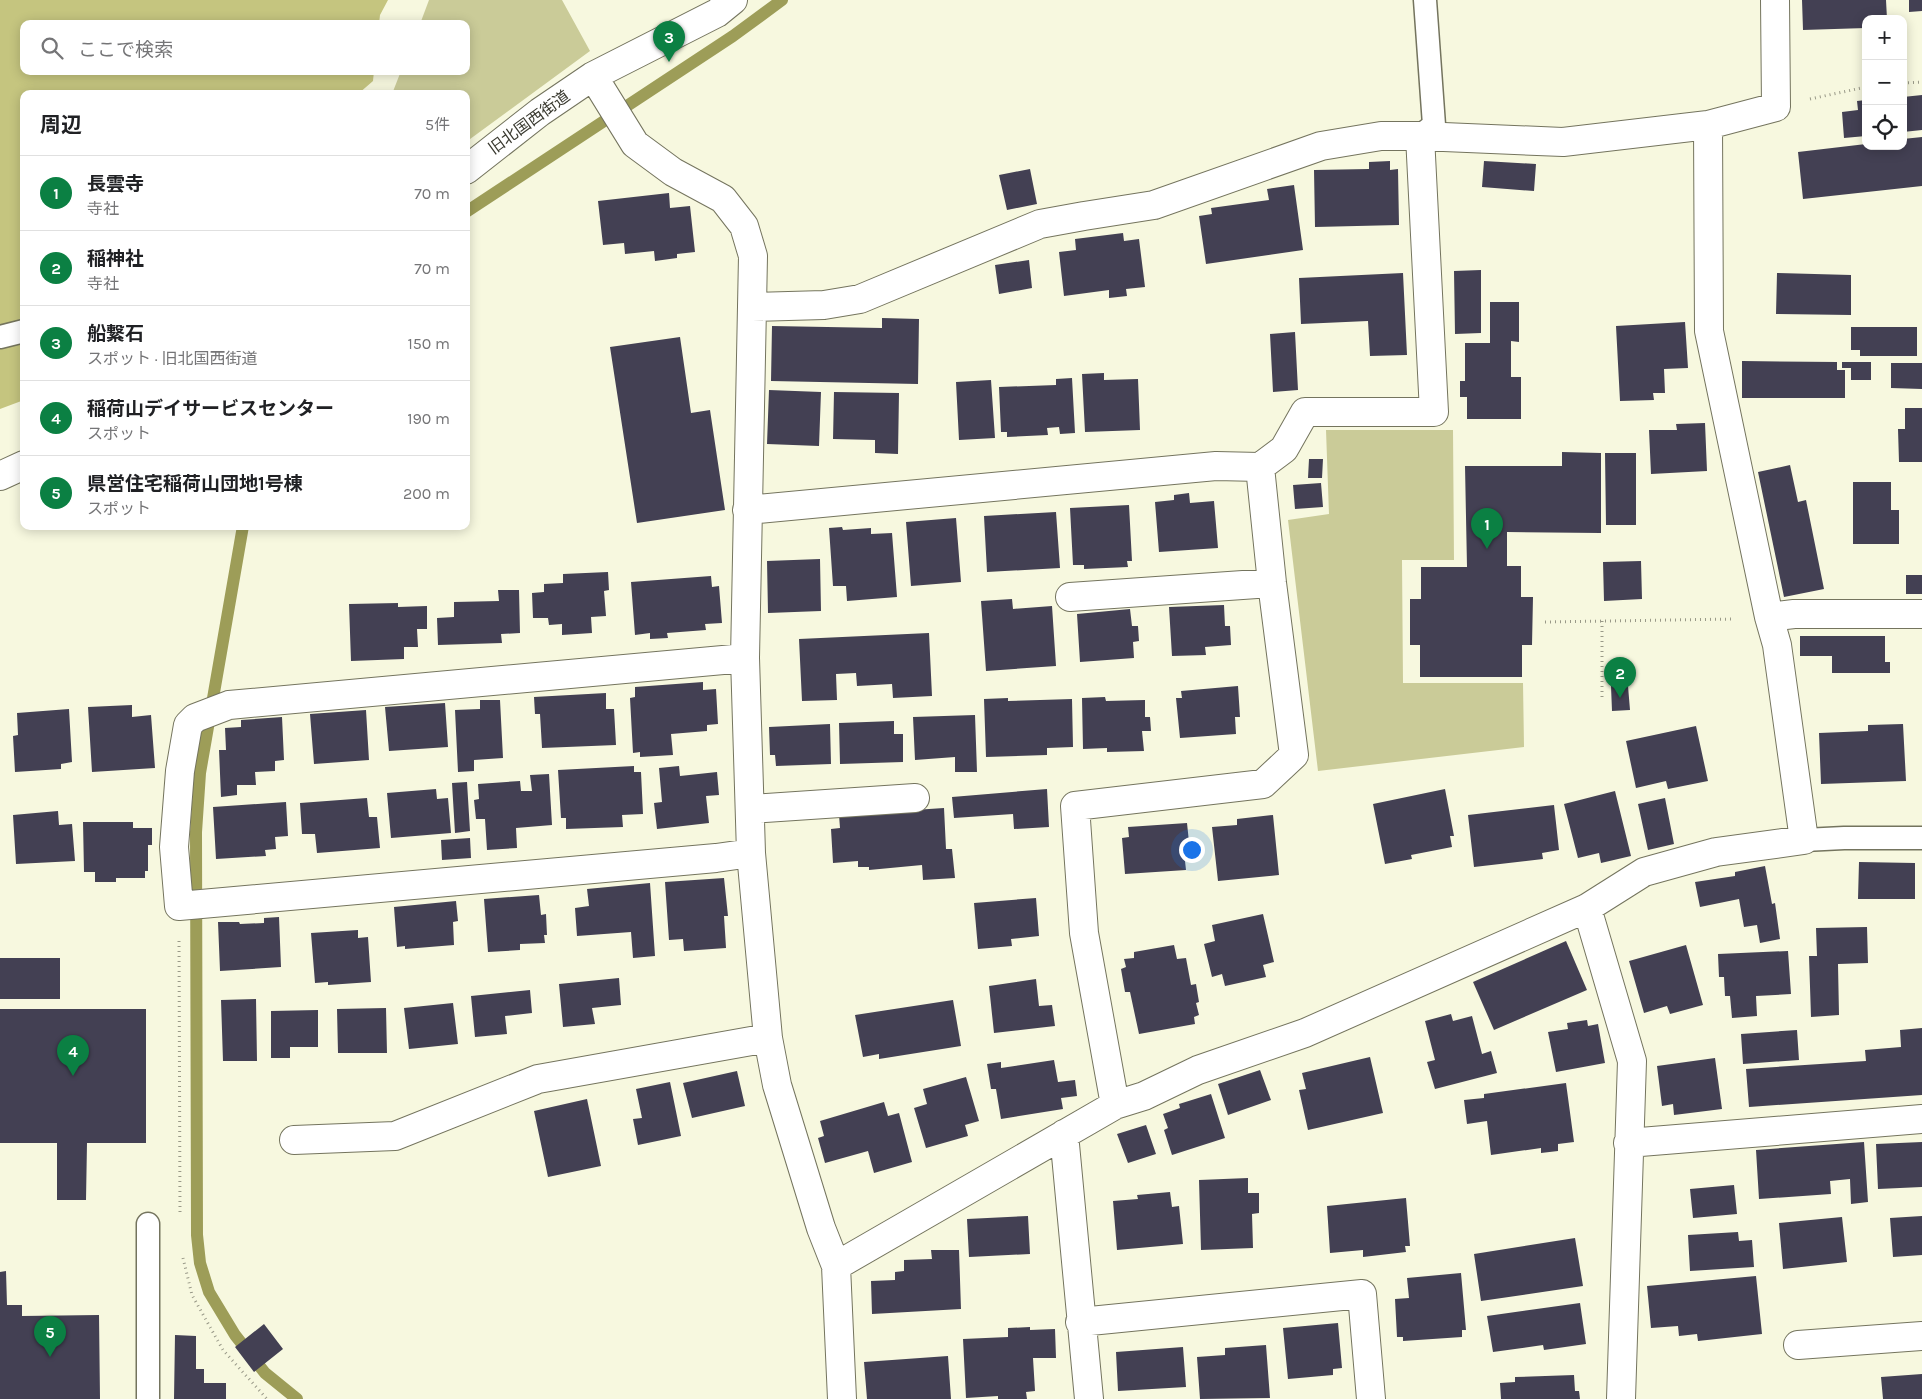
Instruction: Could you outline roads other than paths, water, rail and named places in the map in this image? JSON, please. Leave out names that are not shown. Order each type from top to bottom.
[{"type":"street","name":"旧北国西街道","points":[[470,167],[540,112],[600,87],[717,13],[733,0]]},
{"type":"street","points":[[752,307],[824,305],[860,299],[1040,224],[1154,206],[1320,146],[1381,136],[1563,142],[1708,125],[1776,107],[1775,0]]},
{"type":"street","points":[[600,87],[635,144],[674,172],[723,199],[744,226],[753,256],[745,658],[751,853],[768,1038],[777,1085],[821,1228],[836,1266],[842,1399]]},
{"type":"street","points":[[836,1266],[1115,1105],[1144,1096],[1198,1070],[1305,1033],[1587,908],[1644,872],[1716,852],[1804,840],[1777,645],[1769,617],[1709,331],[1708,125]]},
{"type":"street","points":[[747,510],[1216,466],[1260,467],[1284,448],[1305,412],[1434,412],[1420,136]]},
{"type":"street","points":[[0,476],[20,467]]},
{"type":"street","points":[[1115,1105],[1084,933],[1075,806],[1263,784],[1294,755],[1272,583],[1260,467]]},
{"type":"street","points":[[1070,596],[1272,583]]},
{"type":"street","points":[[1769,617],[1794,614],[1922,614]]},
{"type":"street","points":[[745,658],[229,705],[195,718],[188,725],[180,771],[174,847],[181,906],[716,858],[751,853]]},
{"type":"street","points":[[751,809],[914,798]]},
{"type":"street","points":[[1587,908],[1632,1061],[1621,1399]]},
{"type":"street","points":[[294,1140],[395,1136],[538,1079],[768,1038]]},
{"type":"street","points":[[1628,1143],[1922,1119]]},
{"type":"street","points":[[1064,1134],[1088,1399]]},
{"type":"street","points":[[1080,1322],[1362,1294],[1371,1399]]},
{"type":"street","points":[[1798,1345],[1922,1336]]},
{"type":"lane","points":[[1420,136],[1434,125],[1425,0]]},
{"type":"lane","points":[[0,337],[20,332]]},
{"type":"lane","points":[[1804,840],[1922,838]]},
{"type":"lane","points":[[148,1224],[148,1399]]},
{"type":"waterway","points":[[470,209],[733,36],[782,0]]},
{"type":"waterway","points":[[242,530],[200,773],[196,832],[197,1235],[200,1263],[209,1292],[235,1335],[265,1373],[297,1399]]},
{"type":"place","name":"船繋石","points":[[669,62]]},
{"type":"place","name":"長雲寺","points":[[1487,549]]},
{"type":"place","name":"稲神社","points":[[1620,698]]},
{"type":"place","name":"稲荷山デイサービスセンター","points":[[73,1076]]},
{"type":"place","name":"県営住宅稲荷山団地1号棟","points":[[50,1357]]}]
